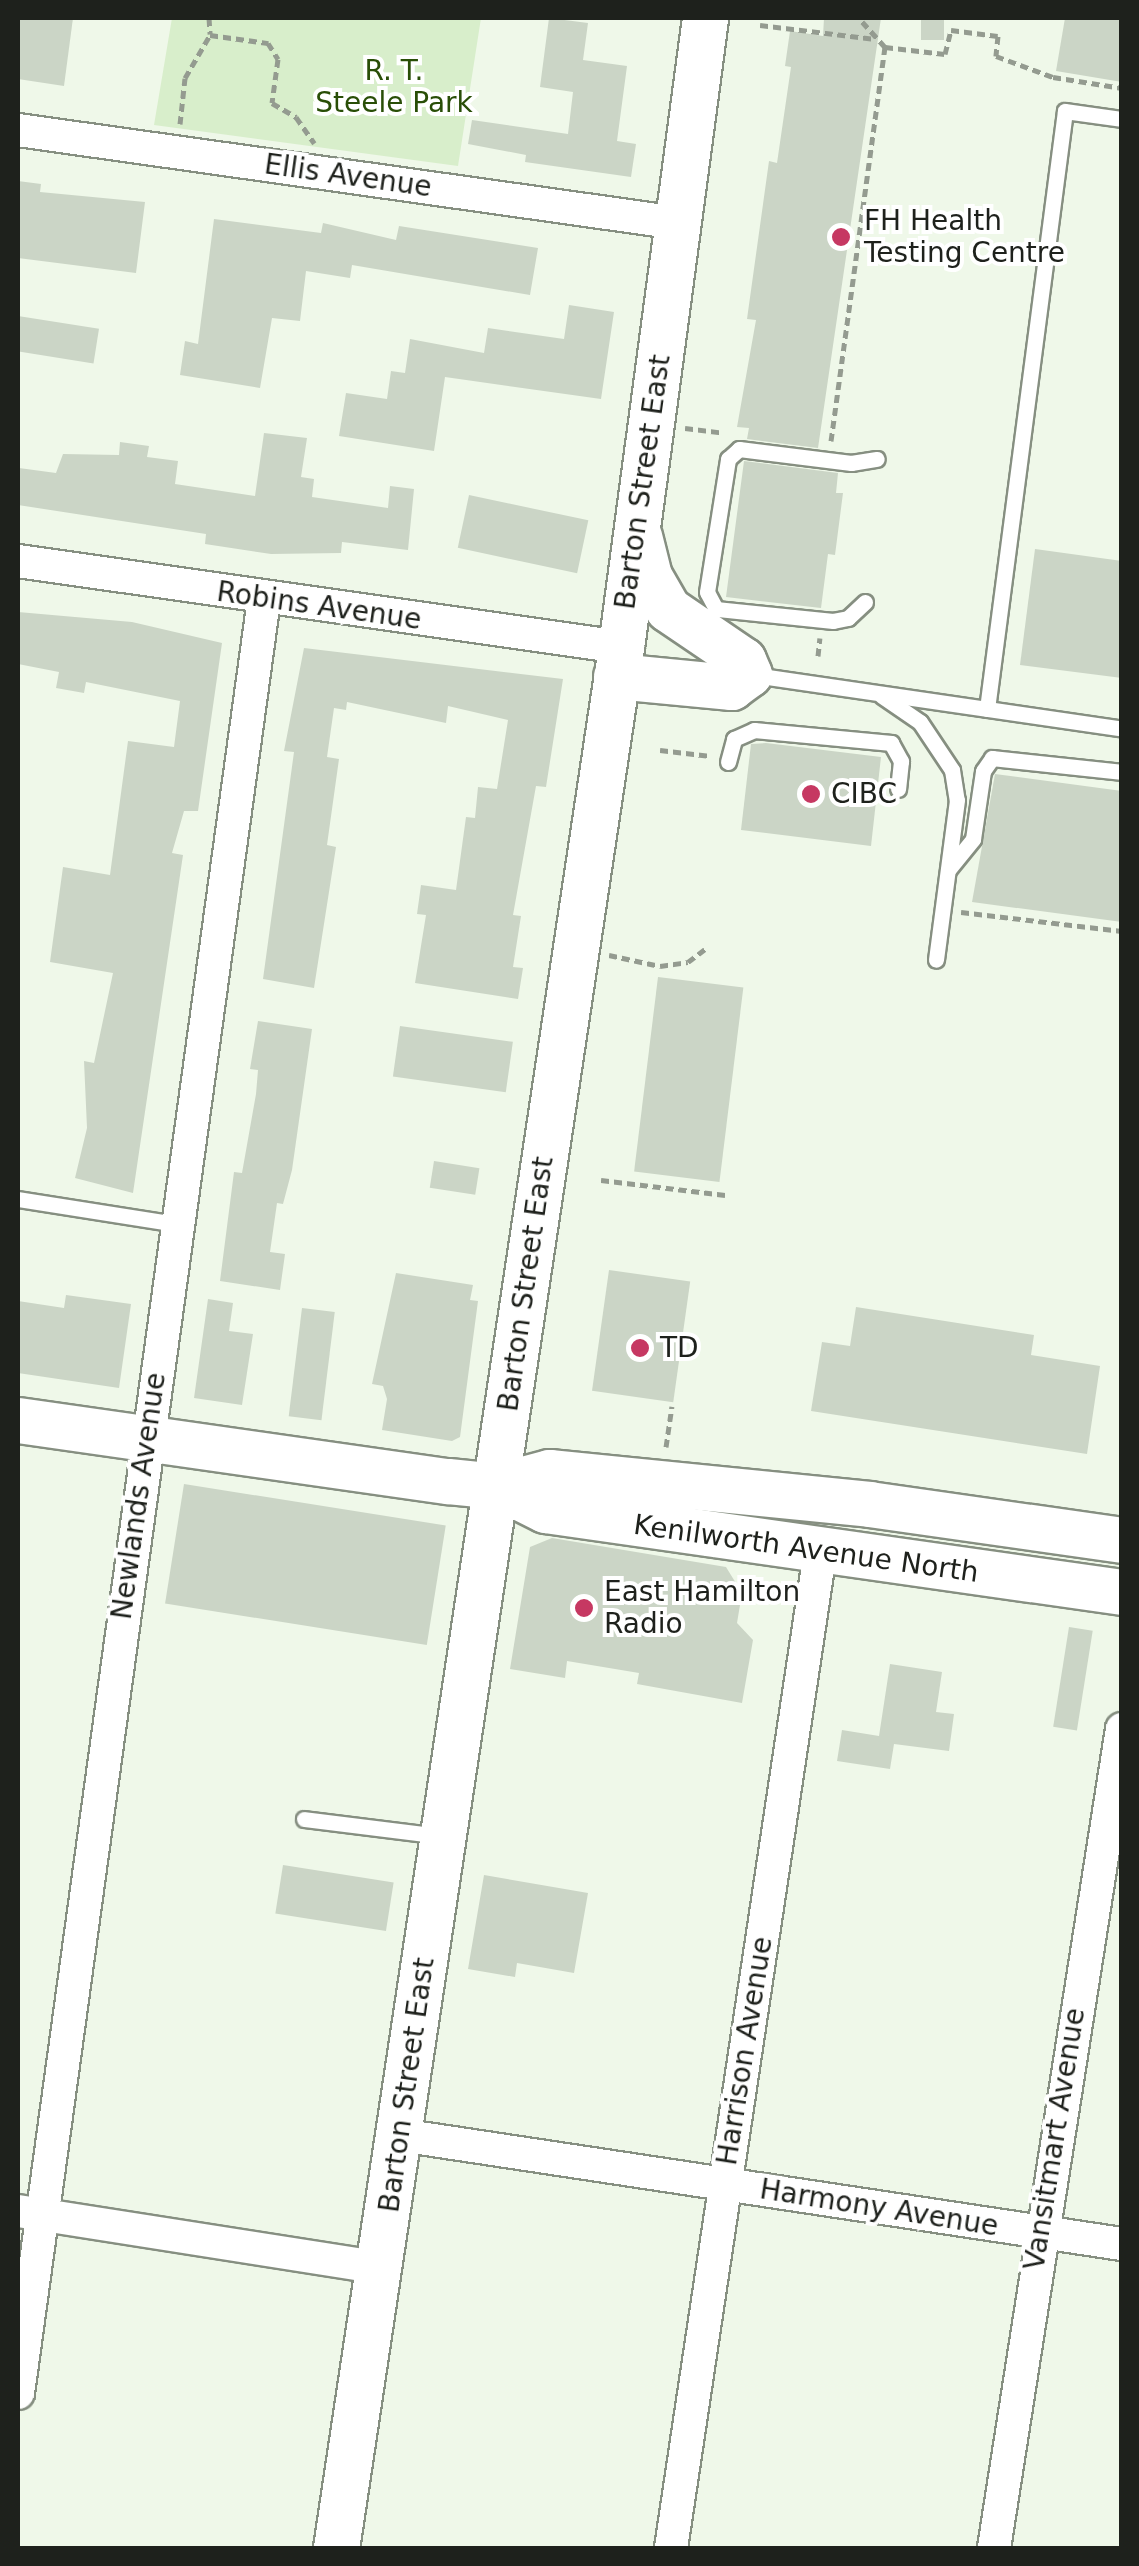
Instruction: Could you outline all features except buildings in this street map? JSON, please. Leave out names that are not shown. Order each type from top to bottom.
[{"type":"main road","name":"Barton Street East","points":[[336,2548],[619,662],[705,18]]},
{"type":"main road","points":[[619,662],[731,687],[749,674],[742,660],[668,609],[649,576],[637,527]]},
{"type":"main road","name":"Kenilworth Avenue North","points":[[18,1420],[497,1486],[545,1510],[820,1553],[1122,1592]]},
{"type":"main road","name":"Kenilworth Avenue North","points":[[497,1486],[549,1472],[869,1504],[1122,1540]]},
{"type":"street","name":"Ellis Avenue","points":[[18,130],[678,223]]},
{"type":"street","name":"Robins Avenue","points":[[18,560],[619,662]]},
{"type":"street","name":"Newlands Avenue","points":[[18,2394],[30,2213],[147,1438],[264,600]]},
{"type":"street","name":"Harrison Avenue","points":[[672,2548],[820,1553]]},
{"type":"street","name":"Vansitmart Avenue","points":[[994,2548],[1040,2232],[1122,1730]]},
{"type":"street","name":"Harmony Avenue","points":[[400,2135],[1122,2244]]},
{"type":"street","points":[[30,2213],[380,2268]]},
{"type":"lane","points":[[987,709],[1064,111],[1122,119]]},
{"type":"lane","points":[[865,602],[848,618],[833,622],[716,609],[707,592],[728,459],[739,449],[851,462],[877,459]]},
{"type":"lane","points":[[749,674],[1122,729]]},
{"type":"lane","points":[[879,694],[920,722],[952,770],[957,800],[936,960]]},
{"type":"lane","points":[[728,762],[734,739],[754,730],[891,743],[901,761],[898,789]]},
{"type":"lane","points":[[947,871],[974,839],[983,770],[992,758],[1122,772]]},
{"type":"lane","points":[[18,1199],[176,1224]]},
{"type":"lane","points":[[304,1819],[444,1837]]},
{"type":"path","points":[[174,152],[185,78],[210,35],[210,18]]},
{"type":"path","points":[[859,18],[885,47],[945,54],[951,30],[998,36],[996,56],[1053,77],[1122,88]]},
{"type":"path","points":[[760,26],[878,40]]},
{"type":"path","points":[[210,35],[268,43],[278,59],[272,103],[296,117],[314,142],[313,171]]},
{"type":"path","points":[[830,449],[885,47]]},
{"type":"path","points":[[650,425],[735,435]]},
{"type":"path","points":[[660,750],[728,762]]},
{"type":"path","points":[[942,910],[1122,931]]},
{"type":"path","points":[[576,948],[660,966],[688,962],[705,949]]},
{"type":"path","points":[[601,1180],[724,1195]]},
{"type":"path","points":[[666,1452],[672,1406]]},
{"type":"green space","name":"R. T. Steele Park","points":[[172,18],[481,18],[458,166],[154,125]]},
{"type":"place","name":"FH Health Testing Centre","points":[[841,237]]},
{"type":"place","name":"CIBC","points":[[811,794]]},
{"type":"place","name":"TD","points":[[640,1348]]},
{"type":"place","name":"East Hamilton Radio","points":[[584,1608]]}]
